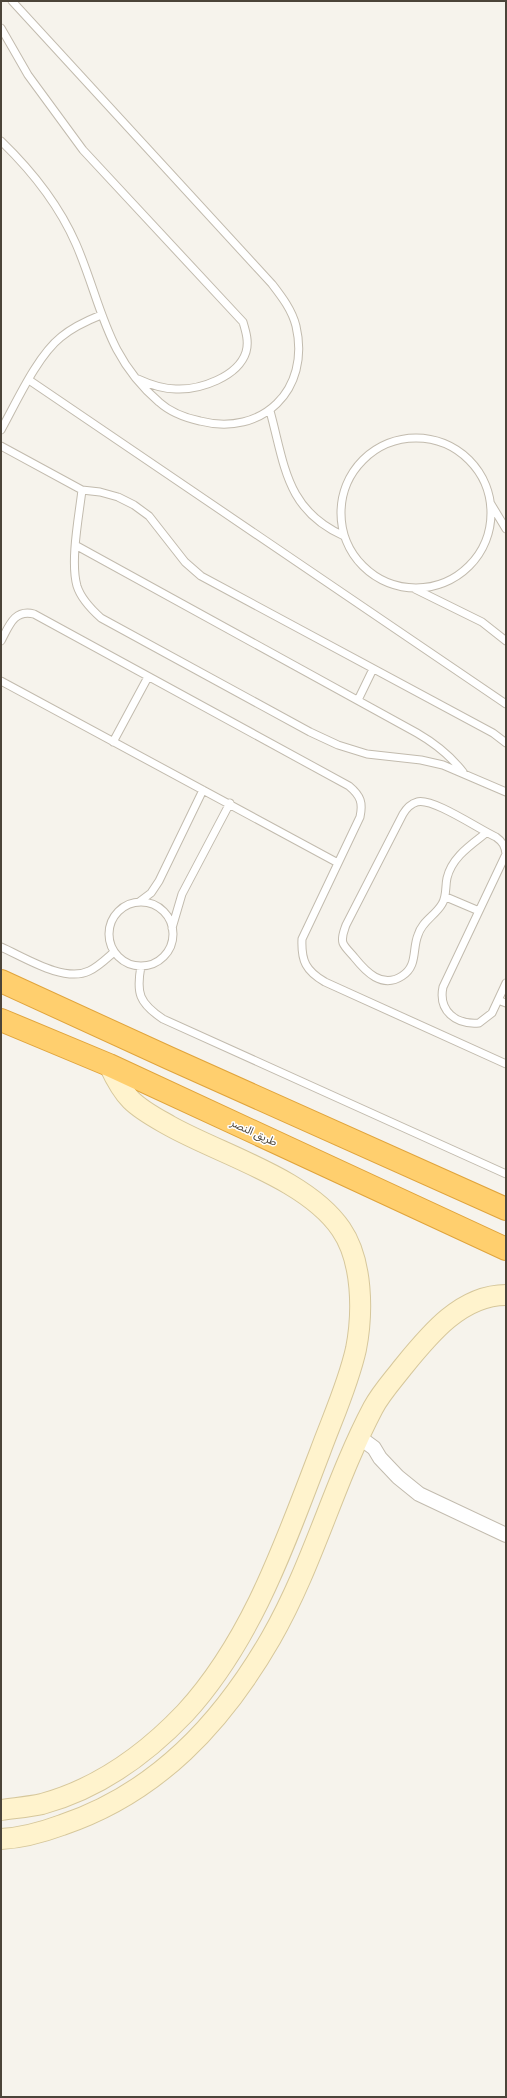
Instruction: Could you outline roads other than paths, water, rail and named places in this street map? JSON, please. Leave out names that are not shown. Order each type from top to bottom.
[{"type":"highway","points":[[1,981],[169,1058],[506,1208]]},
{"type":"highway","name":"طريق النصر","points":[[1,1020],[109,1066],[506,1248]]},
{"type":"street","points":[[1,1810],[41,1804],[90,1786],[131,1761],[185,1713],[237,1642],[258,1605],[346,1382],[356,1350],[359,1324],[359,1284],[355,1257],[342,1229],[318,1202],[279,1178],[194,1139],[140,1108],[121,1089],[109,1066]]},
{"type":"street","points":[[1,1839],[46,1830],[84,1818],[121,1800],[163,1772],[213,1722],[247,1677],[271,1637],[294,1592],[359,1437],[374,1407],[386,1388],[426,1339],[455,1313],[478,1300],[506,1294]]},
{"type":"street","points":[[359,1437],[374,1448],[380,1458],[398,1477],[419,1494],[506,1535]]},
{"type":"street","points":[[316,1460],[344,1472]]},
{"type":"lane","points":[[1,142],[33,176],[56,208],[76,243],[114,348],[134,378],[160,403],[185,418],[213,425],[242,424],[270,411],[285,396],[295,374],[298,350],[296,326],[286,304],[272,284],[12,1]]},
{"type":"lane","points":[[1,28],[28,75],[54,114],[82,150],[243,322],[247,337],[246,352],[238,366],[221,378],[200,387],[177,389],[155,386],[134,378]]},
{"type":"lane","points":[[1,430],[29,380],[60,338],[79,324],[101,315]]},
{"type":"lane","points":[[29,380],[506,704]]},
{"type":"lane","points":[[270,411],[291,485],[297,498],[317,521],[329,530],[344,536]]},
{"type":"lane","points":[[418,438],[444,444],[466,457],[478,472],[487,490],[490,502],[490,516],[485,541],[471,563],[451,579],[426,587],[413,588],[400,586],[376,577],[356,559],[344,536],[340,511],[346,485],[360,463],[375,451],[392,442],[418,438]]},
{"type":"lane","points":[[1,446],[82,490],[100,492],[118,497],[134,505],[149,516],[185,562],[201,576],[493,733],[506,743]]},
{"type":"lane","points":[[82,490],[74,566],[78,586],[87,604],[101,618],[310,732],[338,745],[367,754],[421,760],[443,765],[506,792]]},
{"type":"lane","points":[[490,502],[506,529]]},
{"type":"lane","points":[[76,546],[435,743],[451,757],[464,773]]},
{"type":"lane","points":[[413,588],[482,622],[506,642]]},
{"type":"lane","points":[[1,641],[13,619],[19,614],[26,612],[34,614],[349,786],[358,794],[363,805],[360,817],[302,939],[301,952],[305,965],[314,975],[506,1064]]},
{"type":"lane","points":[[358,700],[373,669]]},
{"type":"lane","points":[[113,742],[148,677]]},
{"type":"lane","points":[[1,681],[203,790],[230,803],[338,863]]},
{"type":"lane","points":[[140,902],[151,893],[159,881],[203,790]]},
{"type":"lane","points":[[486,832],[466,849],[452,866],[445,887],[446,897],[442,905],[424,922],[418,934],[414,960],[410,968],[403,976],[393,980],[375,978],[363,968],[343,942],[343,933],[346,925],[408,807],[417,802],[431,802],[486,832],[502,842],[506,854],[443,987],[441,997],[443,1006],[449,1014],[471,1024],[479,1023],[486,1019],[492,1012],[506,983]]},
{"type":"lane","points":[[172,928],[168,917],[161,909],[151,903],[140,902],[128,904],[118,910],[112,920],[109,931],[109,942],[114,952],[126,962],[142,966],[152,964],[162,958],[169,950],[172,939],[172,928],[182,894],[230,803]]},
{"type":"lane","points":[[446,897],[479,911]]},
{"type":"lane","points":[[1,947],[59,973],[74,975],[88,972],[114,952]]},
{"type":"lane","points":[[142,966],[139,982],[140,997],[150,1010],[163,1018],[506,1174]]},
{"type":"lane","points":[[498,1000],[506,1003]]}]
